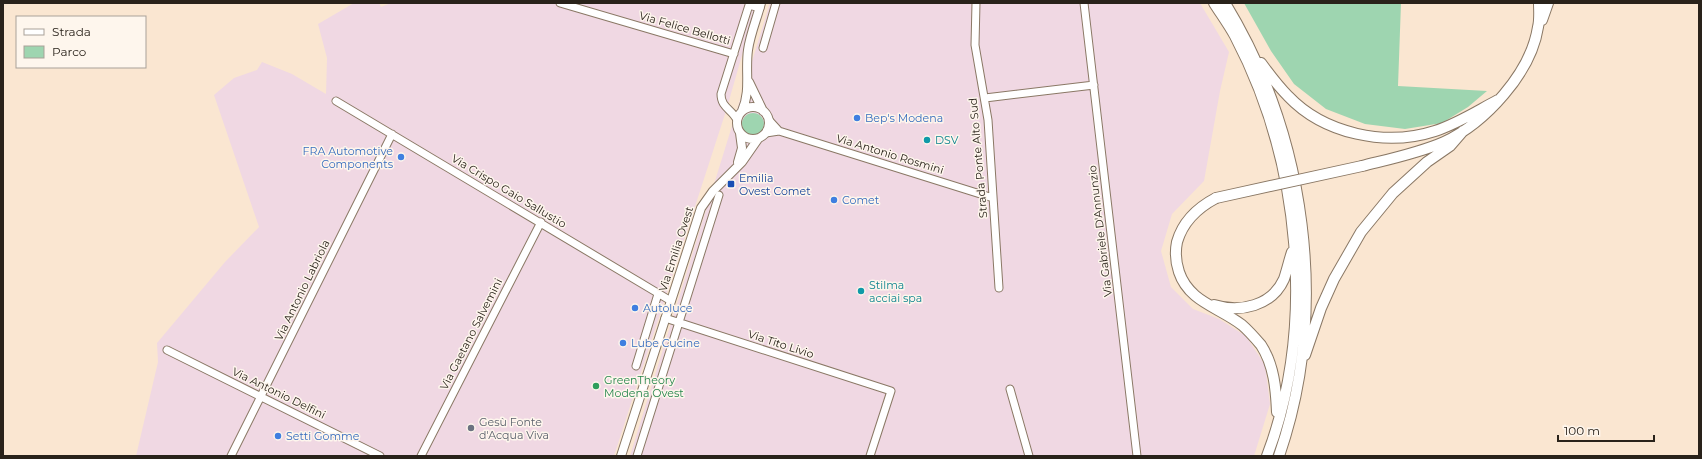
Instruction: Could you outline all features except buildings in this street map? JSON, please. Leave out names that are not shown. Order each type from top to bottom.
[{"type":"highway","points":[[1214,3],[1235,36],[1265,105],[1284,174],[1294,244],[1296,288],[1294,339],[1285,396],[1268,456]]},
{"type":"highway","points":[[1225,3],[1243,32],[1273,102],[1282,129],[1299,204],[1305,266],[1305,312],[1300,370],[1295,402],[1279,456]]},
{"type":"highway","points":[[1535,3],[1539,22]]},
{"type":"highway","points":[[1539,22],[1540,3]]},
{"type":"highway","points":[[1278,420],[1276,389],[1272,371],[1261,346],[1242,325],[1199,300],[1183,284],[1176,258],[1176,246],[1180,232],[1191,215],[1202,205],[1216,198],[1362,166],[1444,142],[1464,131],[1482,117],[1517,78],[1527,61],[1539,22],[1548,3]]},
{"type":"highway","points":[[1251,51],[1288,97],[1313,117],[1345,132],[1377,137],[1411,137],[1449,126],[1498,100]]},
{"type":"highway","points":[[1300,370],[1321,308],[1334,279],[1361,232],[1393,193],[1427,162],[1450,146],[1464,131]]},
{"type":"highway","points":[[1199,300],[1225,308],[1246,308],[1263,301],[1277,289],[1283,280],[1294,244]]},
{"type":"main road","points":[[748,79],[769,120],[766,133],[758,139],[748,139],[740,133],[737,120],[746,100],[748,50],[761,6]]},
{"type":"main road","points":[[741,112],[753,107],[764,111]]},
{"type":"main road","name":"Via Emilia Ovest","points":[[731,173],[739,161],[742,148],[740,133]]},
{"type":"main road","name":"Via Emilia Ovest","points":[[621,456],[701,208],[713,191],[742,162],[758,139]]},
{"type":"street","name":"Via Felice Bellotti","points":[[560,3],[734,54]]},
{"type":"street","points":[[763,48],[776,3]]},
{"type":"street","name":"Strada Ponte Alto Sud","points":[[976,3],[975,45],[985,98],[999,288]]},
{"type":"street","name":"Via Gabriele D'Annunzio","points":[[1084,3],[1137,456]]},
{"type":"street","points":[[737,120],[732,112],[723,104],[722,94],[749,5],[761,6]]},
{"type":"street","points":[[985,98],[1094,85]]},
{"type":"street","name":"Via Crispo Gaio Sallustio","points":[[336,101],[541,222],[670,301]]},
{"type":"street","points":[[732,112],[741,112]]},
{"type":"street","points":[[769,120],[779,131]]},
{"type":"street","points":[[766,133],[779,131]]},
{"type":"street","name":"Via Antonio Rosmini","points":[[779,131],[993,198]]},
{"type":"street","name":"Via Antonio Labriola","points":[[231,456],[392,134]]},
{"type":"street","points":[[637,456],[677,322],[719,195]]},
{"type":"street","name":"Via Gaetano Salvemini","points":[[421,456],[541,222]]},
{"type":"street","name":"Via Emilia Ovest","points":[[636,366],[658,294]]},
{"type":"street","name":"Via Tito Livio","points":[[665,318],[891,391],[870,456]]},
{"type":"street","name":"Via Antonio Delfini","points":[[167,350],[380,456]]},
{"type":"street","points":[[1010,389],[1028,456]]},
{"type":"shaded area","points":[[354,3],[379,3],[381,7],[391,3],[757,3],[726,111],[614,456],[136,456],[158,362],[157,343],[225,262],[259,227],[214,95],[234,78],[257,70],[262,62],[292,74],[326,94],[327,58],[318,24]]},
{"type":"shaded area","points":[[770,3],[1200,3],[1229,52],[1220,91],[1204,181],[1172,214],[1161,251],[1171,287],[1193,309],[1219,319],[1246,336],[1265,365],[1270,404],[1254,456],[630,456]]},
{"type":"green space","points":[[1244,3],[1401,3],[1398,86],[1487,91],[1468,107],[1442,123],[1405,129],[1365,124],[1326,109],[1294,84],[1271,51]]},
{"type":"green space","points":[[753,113],[761,116],[764,124],[761,132],[753,135],[745,132],[742,124],[745,116]]},
{"type":"place","name":"Bep's Modena","points":[[857,118]]},
{"type":"place","name":"DSV","points":[[927,140]]},
{"type":"place","name":"FRA Automotive Components","points":[[401,157]]},
{"type":"place","name":"Emilia Ovest Comet","points":[[731,184]]},
{"type":"place","name":"Comet","points":[[834,200]]},
{"type":"place","name":"Stilma acciai spa","points":[[861,291]]},
{"type":"place","name":"Autoluce","points":[[635,308]]},
{"type":"place","name":"Lube Cucine","points":[[623,343]]},
{"type":"place","name":"GreenTheory Modena Ovest","points":[[596,386]]},
{"type":"place","name":"Gesù Fonte d'Acqua Viva","points":[[471,428]]},
{"type":"place","name":"Setti Gomme","points":[[278,436]]}]
